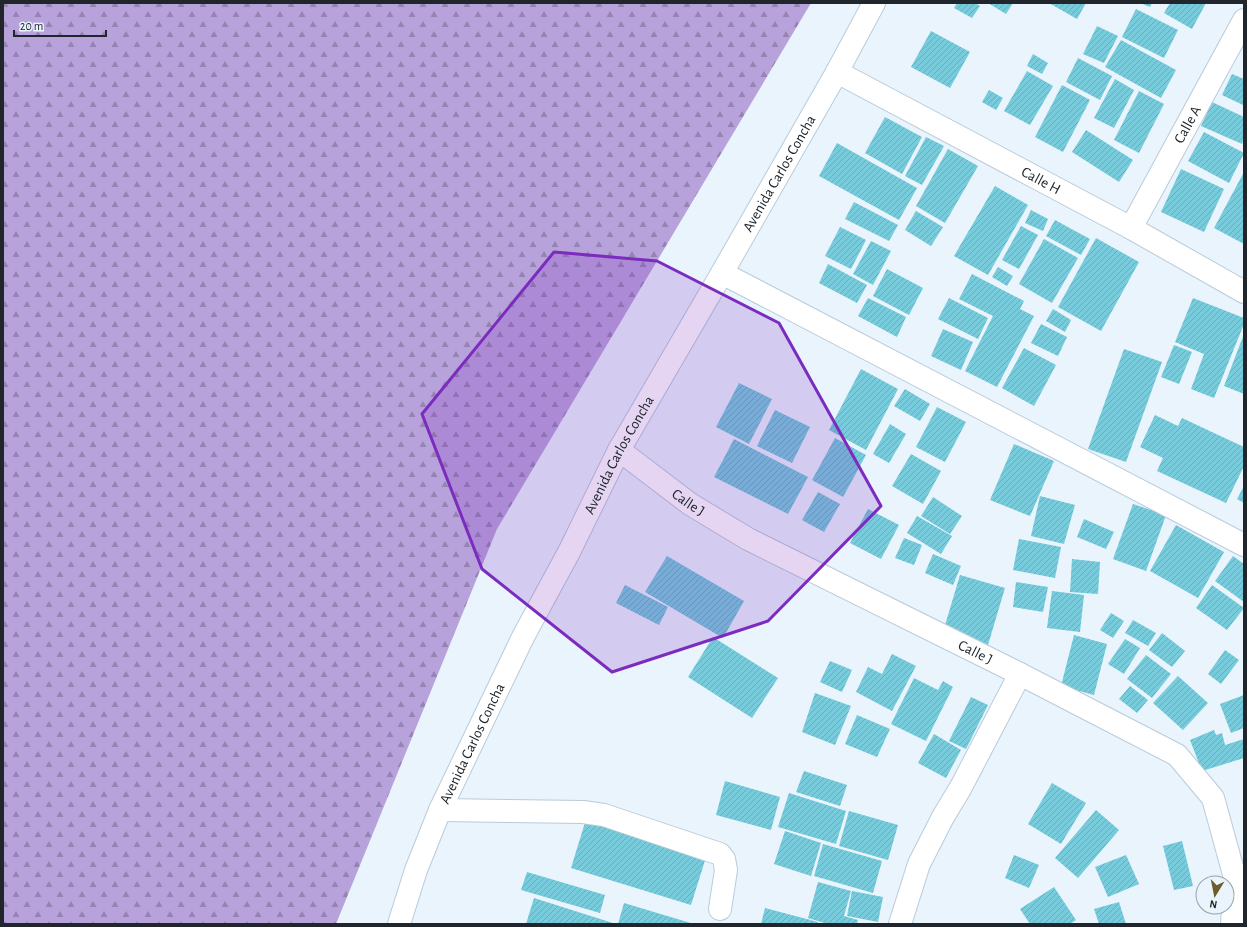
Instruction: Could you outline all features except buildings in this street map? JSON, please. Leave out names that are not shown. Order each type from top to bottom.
[{"type":"street","name":"Avenida Carlos Concha","points":[[399,924],[416,870],[440,810],[523,637],[569,552],[619,450],[837,72],[874,3]]},
{"type":"street","name":"Calle A","points":[[1131,228],[1244,20]]},
{"type":"street","name":"Calle H","points":[[837,72],[1131,228],[1244,292]]},
{"type":"street","points":[[722,273],[1244,545]]},
{"type":"street","name":"Calle J","points":[[619,450],[690,504],[748,539],[1020,674],[1177,755],[1213,798],[1235,878],[1232,924]]},
{"type":"street","points":[[900,924],[919,864],[1020,674]]},
{"type":"street","points":[[440,810],[575,811],[604,815],[720,854],[724,859],[726,870],[720,909]]},
{"type":"highlighted area","points":[[554,252],[657,261],[779,323],[881,506],[768,621],[612,672],[482,569],[422,414]]},
{"type":"green space","points":[[3,3],[811,3],[497,529],[336,924],[3,924]]}]
